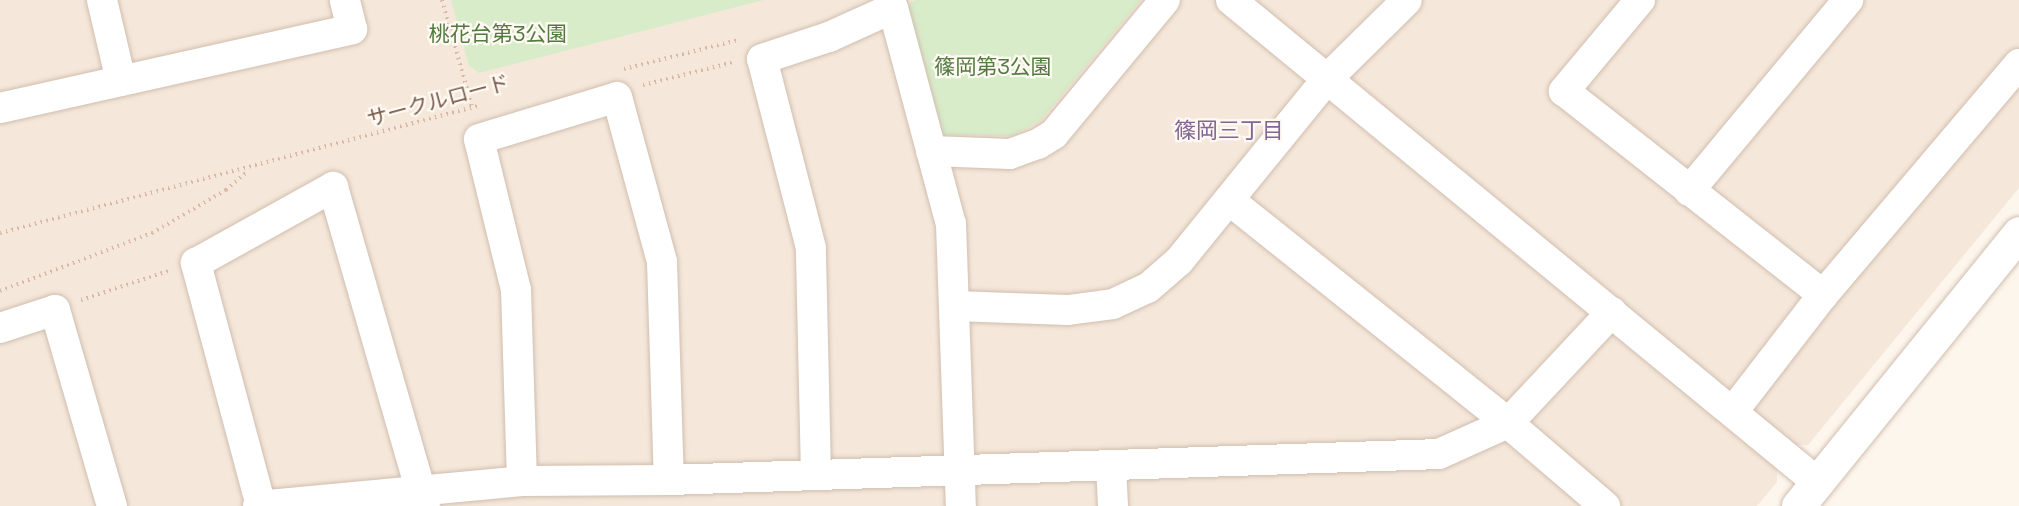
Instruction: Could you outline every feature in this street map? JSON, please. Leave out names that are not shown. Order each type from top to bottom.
[{"type":"street","points":[[102,0],[121,81]]},
{"type":"street","points":[[0,108],[352,29],[345,0]]},
{"type":"street","points":[[931,151],[1010,154],[1038,144],[1054,134],[1165,0]]},
{"type":"street","points":[[1231,0],[1734,410],[1807,494],[2019,233]]},
{"type":"street","points":[[954,306],[1068,310],[1113,304],[1148,288],[1179,261],[1327,79],[1407,0]]},
{"type":"street","points":[[1640,0],[1564,91],[1823,295]]},
{"type":"street","points":[[1689,191],[1848,0]]},
{"type":"street","points":[[816,475],[811,248],[753,49],[829,38],[893,8],[951,224],[961,506]]},
{"type":"street","points":[[1734,410],[1823,295],[2019,64]]},
{"type":"street","points":[[522,481],[516,290],[479,139],[619,84],[662,262],[669,480]]},
{"type":"street","points":[[423,499],[333,187],[196,262],[260,506],[423,499],[522,481],[669,480],[1440,454],[1508,423],[1612,312]]},
{"type":"street","points":[[1229,200],[1508,423],[1605,506]]},
{"type":"street","points":[[0,328],[55,310],[112,506]]},
{"type":"street","points":[[1111,466],[1113,506]]},
{"type":"path","points":[[442,0],[472,107]]},
{"type":"path","points":[[619,84],[626,89],[746,59],[753,49]]},
{"type":"path","points":[[619,84],[753,49]]},
{"type":"path","name":"サークルロード","points":[[0,233],[484,104]]},
{"type":"path","points":[[0,291],[152,233],[226,190],[252,167]]},
{"type":"path","points":[[55,310],[196,262]]},
{"type":"shaded area","points":[[0,0],[2019,0],[2019,188],[1808,445],[1794,445],[1777,470],[1777,482],[1757,506],[0,506]]},
{"type":"green space","name":"桃花台第3公園","points":[[451,0],[764,0],[479,73],[469,66]]},
{"type":"green space","name":"篠岡第3公園","points":[[915,0],[1141,0],[1041,120],[1012,136],[936,135],[902,8]]},
{"type":"district","name":"篠岡三丁目","points":[[1229,131]]}]
